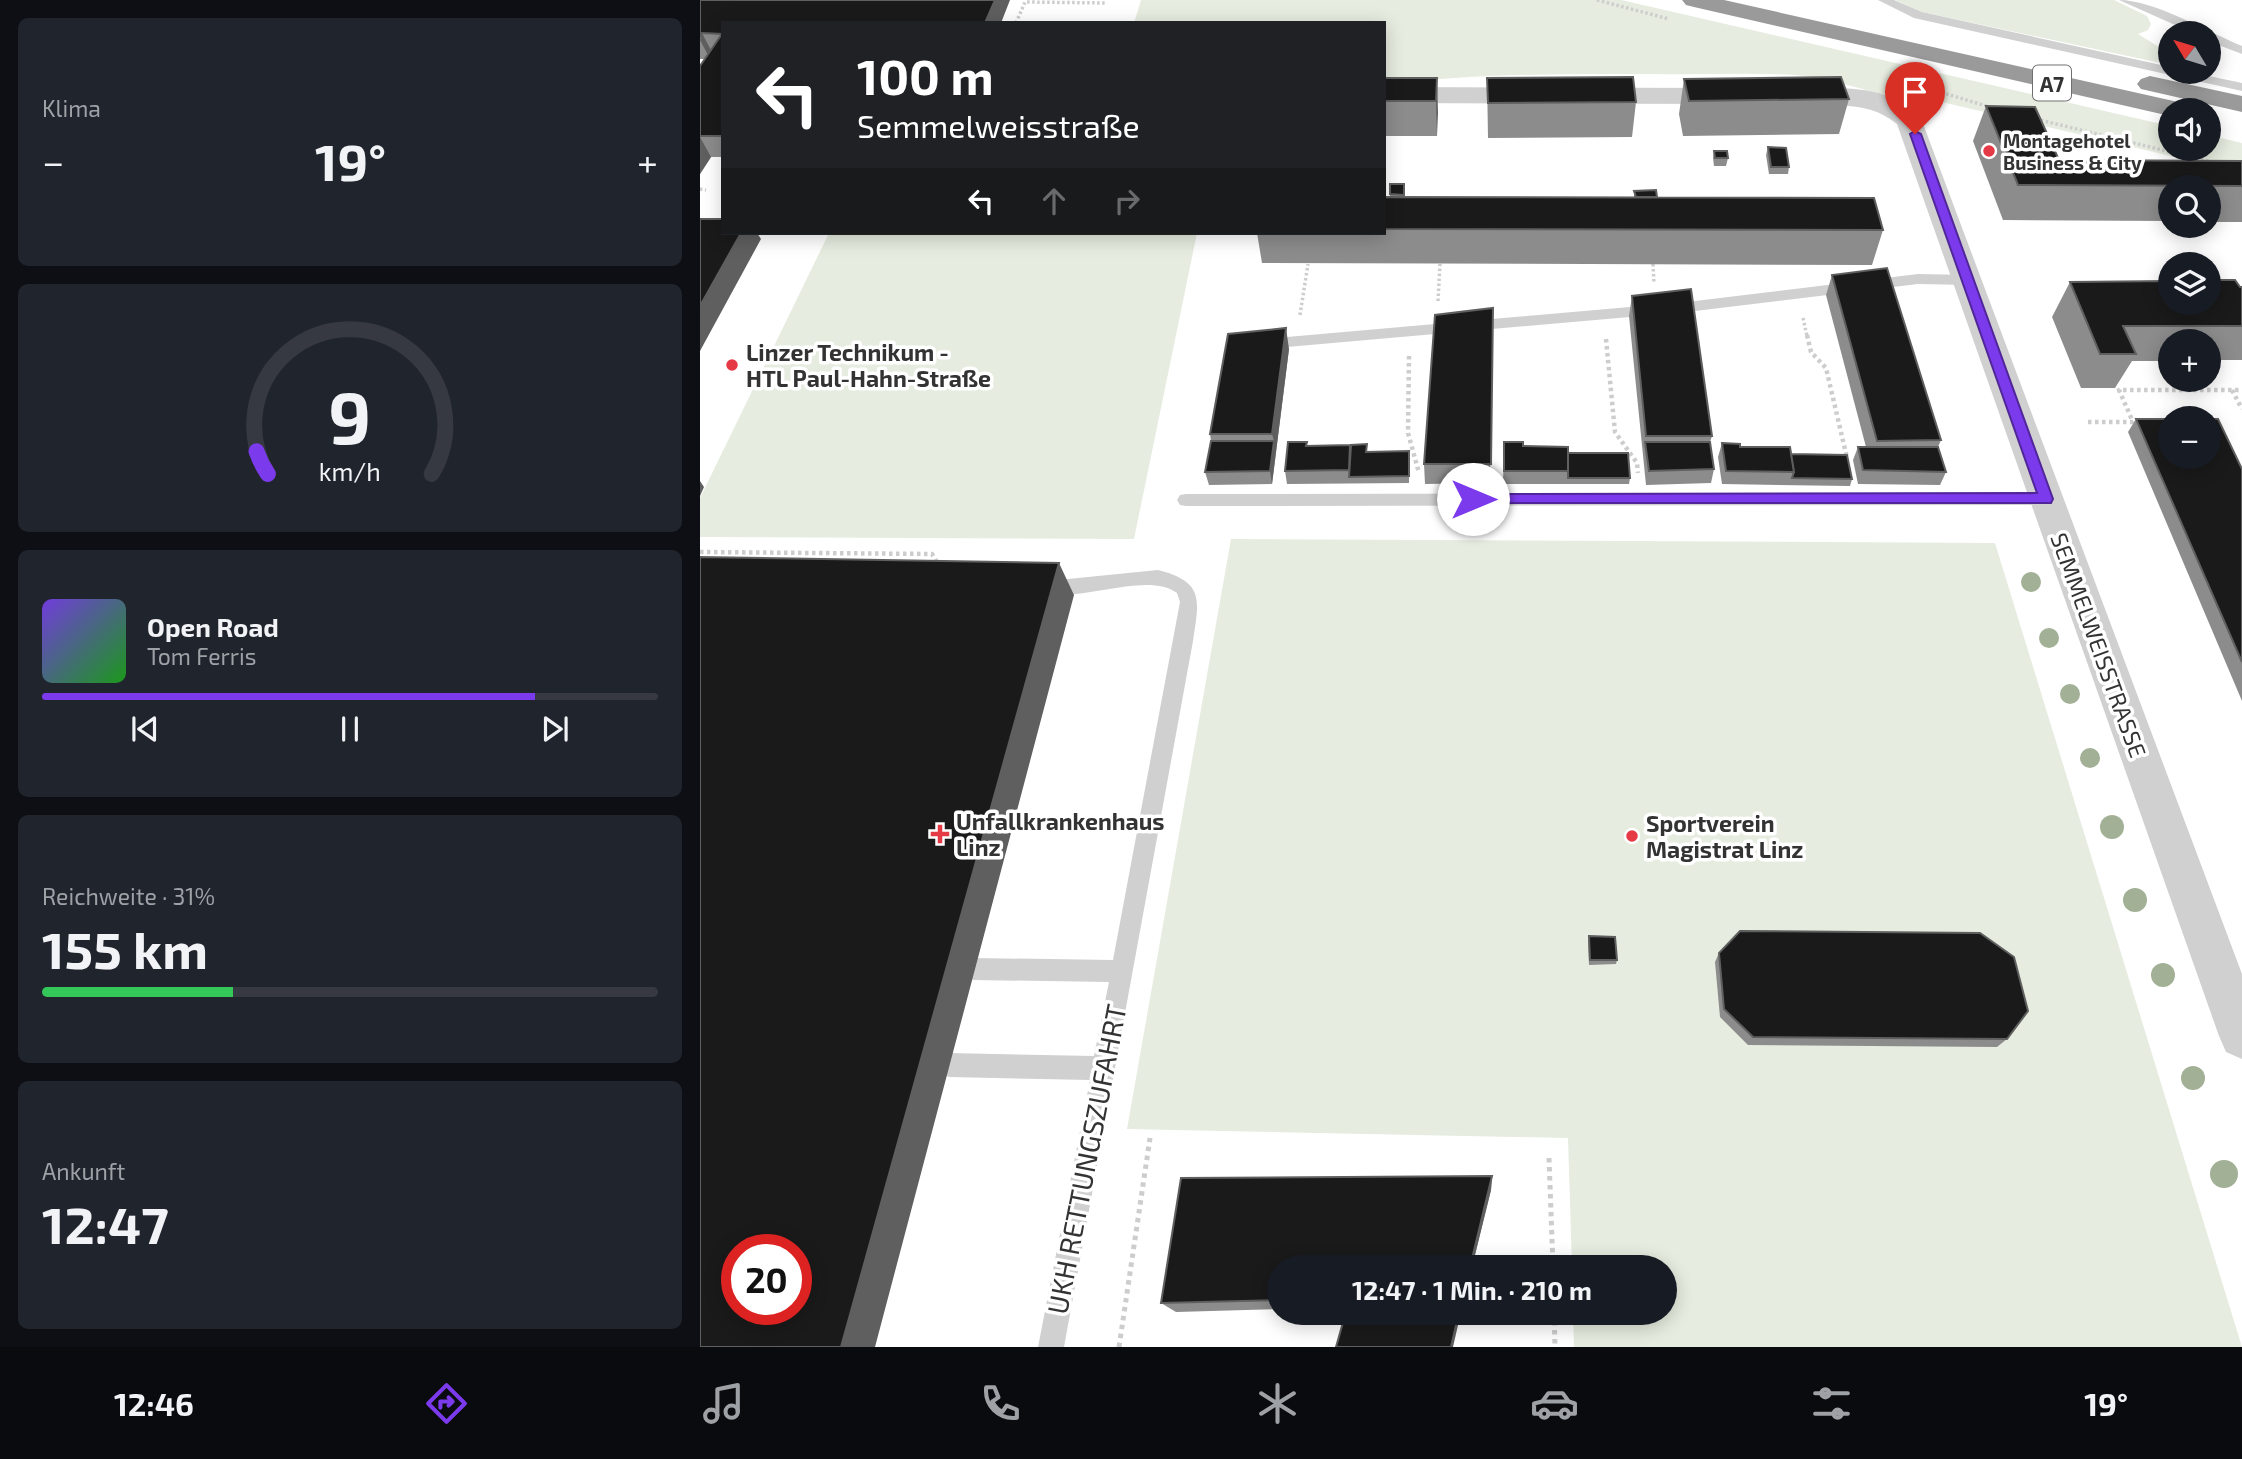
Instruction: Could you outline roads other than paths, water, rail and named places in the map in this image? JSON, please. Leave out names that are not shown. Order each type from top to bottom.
[{"type":"highway","name":"A7","points":[[1694,0],[2158,106]]},
{"type":"highway","name":"A7","points":[[1776,0],[2242,104]]},
{"type":"highway","points":[[2127,79],[2242,87]]},
{"type":"highway","points":[[2221,120],[2242,124]]},
{"type":"street","name":"SEMMELWEISSTRASSE","points":[[1386,95],[1861,97],[1898,110],[1909,121],[2242,1036]]},
{"type":"lane","points":[[1884,0],[1919,15],[2158,68]]},
{"type":"lane","points":[[2125,0],[2175,21]]},
{"type":"lane","points":[[2221,41],[2242,50]]},
{"type":"lane","points":[[2221,82],[2242,87]]},
{"type":"lane","points":[[1242,346],[1604,314],[1918,279],[1968,280]]},
{"type":"lane","points":[[1186,500],[2046,499]]},
{"type":"lane","name":"UKH RETTUNGSZUFAHRT","points":[[1028,587],[1080,586],[1158,577],[1174,581],[1185,589],[1189,602],[1184,641],[1051,1347]]},
{"type":"lane","points":[[974,969],[1122,971]]},
{"type":"lane","points":[[950,1065],[1103,1068]]},
{"type":"place","name":"Montagehotel Business & City","points":[[1989,151]]},
{"type":"place","name":"Linzer Technikum - HTL Paul-Hahn-Straße","points":[[732,365]]},
{"type":"place","name":"Unfallkrankenhaus Linz","points":[[940,834]]},
{"type":"place","name":"Sportverein Magistrat Linz","points":[[1632,836]]}]
